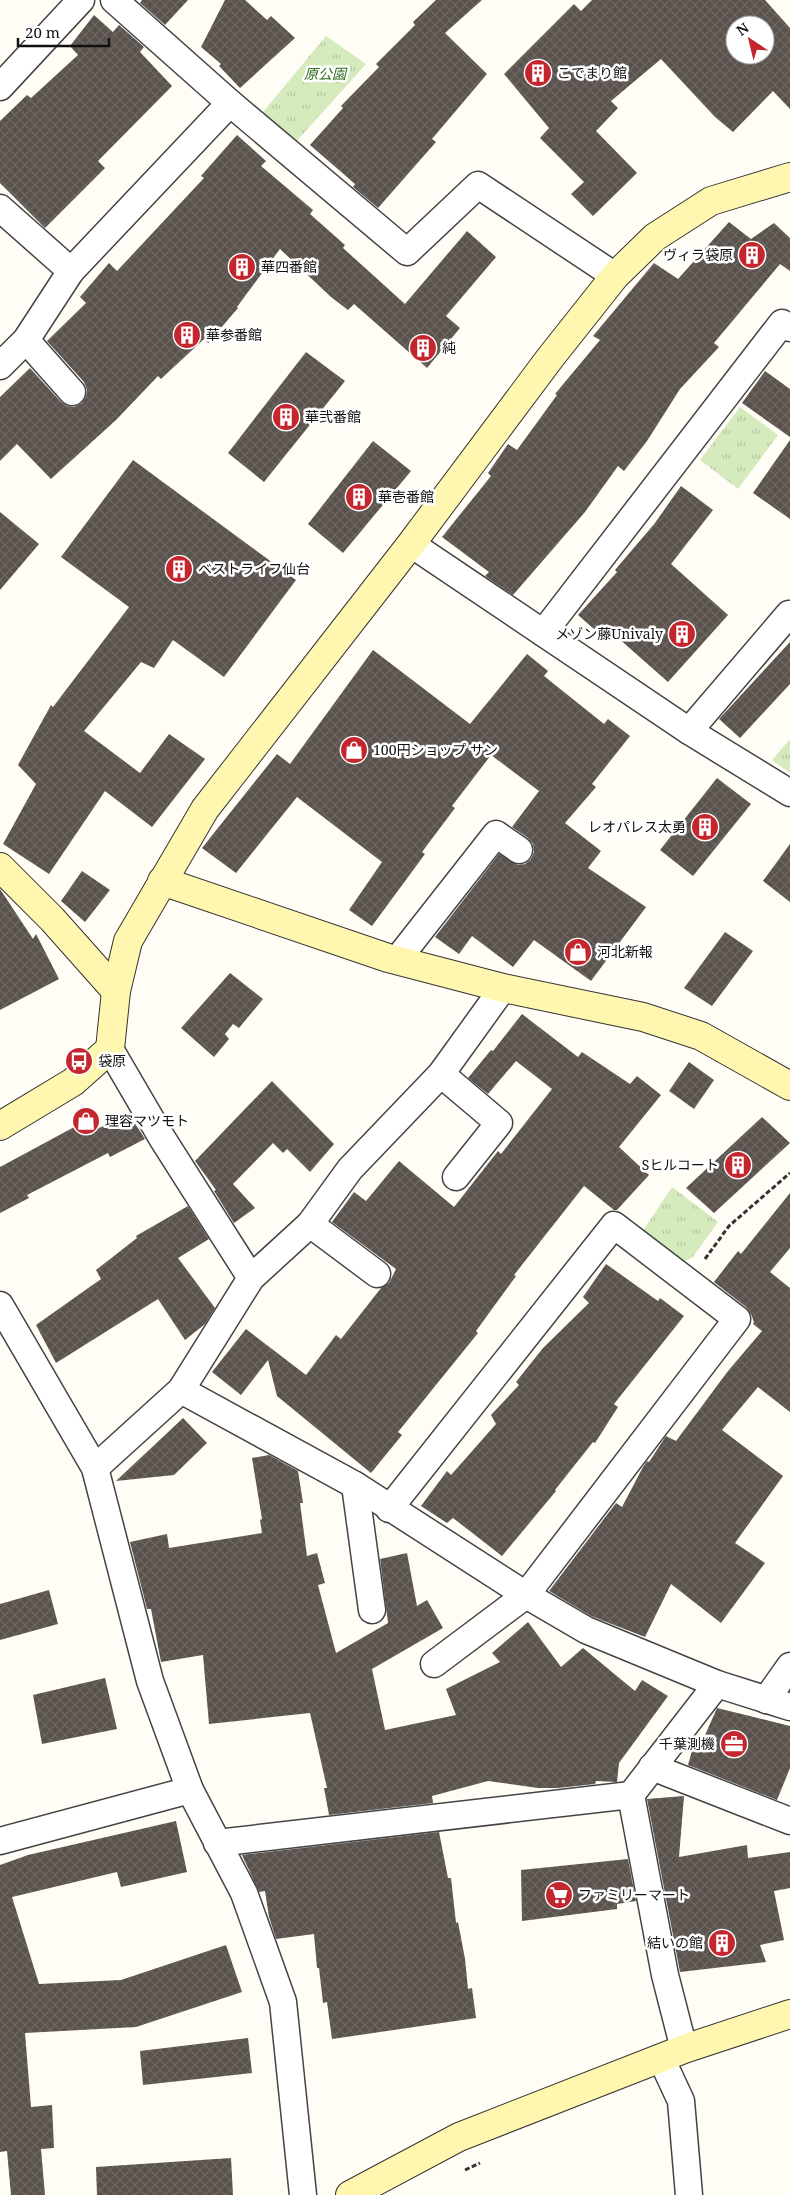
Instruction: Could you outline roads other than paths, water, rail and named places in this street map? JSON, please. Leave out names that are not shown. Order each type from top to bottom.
[{"type":"street","points":[[0,87],[81,0]]},
{"type":"street","points":[[114,0],[230,103],[407,252],[478,185],[615,276]]},
{"type":"street","points":[[0,366],[26,340],[71,271],[230,103]]},
{"type":"street","points":[[251,1278],[162,1138],[110,1049],[116,991],[128,941],[205,809],[411,544],[550,358],[615,276],[655,237],[712,201],[790,177]]},
{"type":"street","points":[[0,208],[71,271]]},
{"type":"street","points":[[543,634],[788,322]]},
{"type":"street","points":[[26,340],[72,392]]},
{"type":"street","points":[[411,544],[689,730],[790,793]]},
{"type":"street","points":[[689,730],[789,614],[790,616]]},
{"type":"street","points":[[397,960],[496,834],[519,850]]},
{"type":"street","points":[[0,867],[52,919],[116,991]]},
{"type":"street","points":[[162,880],[397,960],[503,988],[643,1017],[701,1036],[790,1086]]},
{"type":"street","points":[[95,1468],[181,1390],[251,1278],[310,1224],[350,1169],[441,1074],[503,988]]},
{"type":"street","points":[[0,1126],[73,1082],[110,1049]]},
{"type":"street","points":[[441,1074],[500,1123],[456,1177]]},
{"type":"street","points":[[310,1224],[377,1274]]},
{"type":"street","points":[[389,1509],[614,1225],[737,1319],[526,1595],[434,1664]]},
{"type":"street","points":[[0,1305],[9,1342],[95,1468],[150,1680],[190,1790],[244,1893],[283,2002],[303,2195]]},
{"type":"street","points":[[181,1390],[355,1485],[389,1509],[526,1595],[586,1630],[717,1684],[778,1704],[790,1666]]},
{"type":"street","points":[[355,1485],[372,1610]]},
{"type":"street","points":[[217,1843],[631,1795],[717,1684]]},
{"type":"street","points":[[652,1767],[790,1821]]},
{"type":"street","points":[[0,1842],[190,1790]]},
{"type":"street","points":[[631,1795],[665,1975],[673,2053],[681,2101],[689,2195]]},
{"type":"street","points":[[350,2195],[459,2137],[673,2053],[790,2014]]},
{"type":"place","name":"こでまり館","points":[[538,73]]},
{"type":"place","name":"ヴィラ袋原","points":[[752,255]]},
{"type":"place","name":"華四番館","points":[[242,267]]},
{"type":"place","name":"華参番館","points":[[187,335]]},
{"type":"place","name":"純","points":[[423,348]]},
{"type":"place","name":"華弐番館","points":[[286,417]]},
{"type":"place","name":"華壱番館","points":[[359,497]]},
{"type":"place","name":"ベストライフ仙台","points":[[179,569]]},
{"type":"place","name":"メゾン藤Univaly","points":[[682,634]]},
{"type":"place","name":"100円ショップ サン","points":[[354,750]]},
{"type":"place","name":"レオパレス太勇","points":[[705,827]]},
{"type":"place","name":"河北新報","points":[[578,952]]},
{"type":"place","name":"袋原","points":[[79,1061]]},
{"type":"place","name":"理容マツモト","points":[[86,1121]]},
{"type":"place","name":"Sヒルコート","points":[[738,1165]]},
{"type":"place","name":"千葉測機","points":[[734,1744]]},
{"type":"place","name":"ファミリーマート","points":[[559,1895]]},
{"type":"place","name":"結いの館","points":[[722,1943]]},
{"type":"park label","name":"原公園","points":[[325,74]]}]
